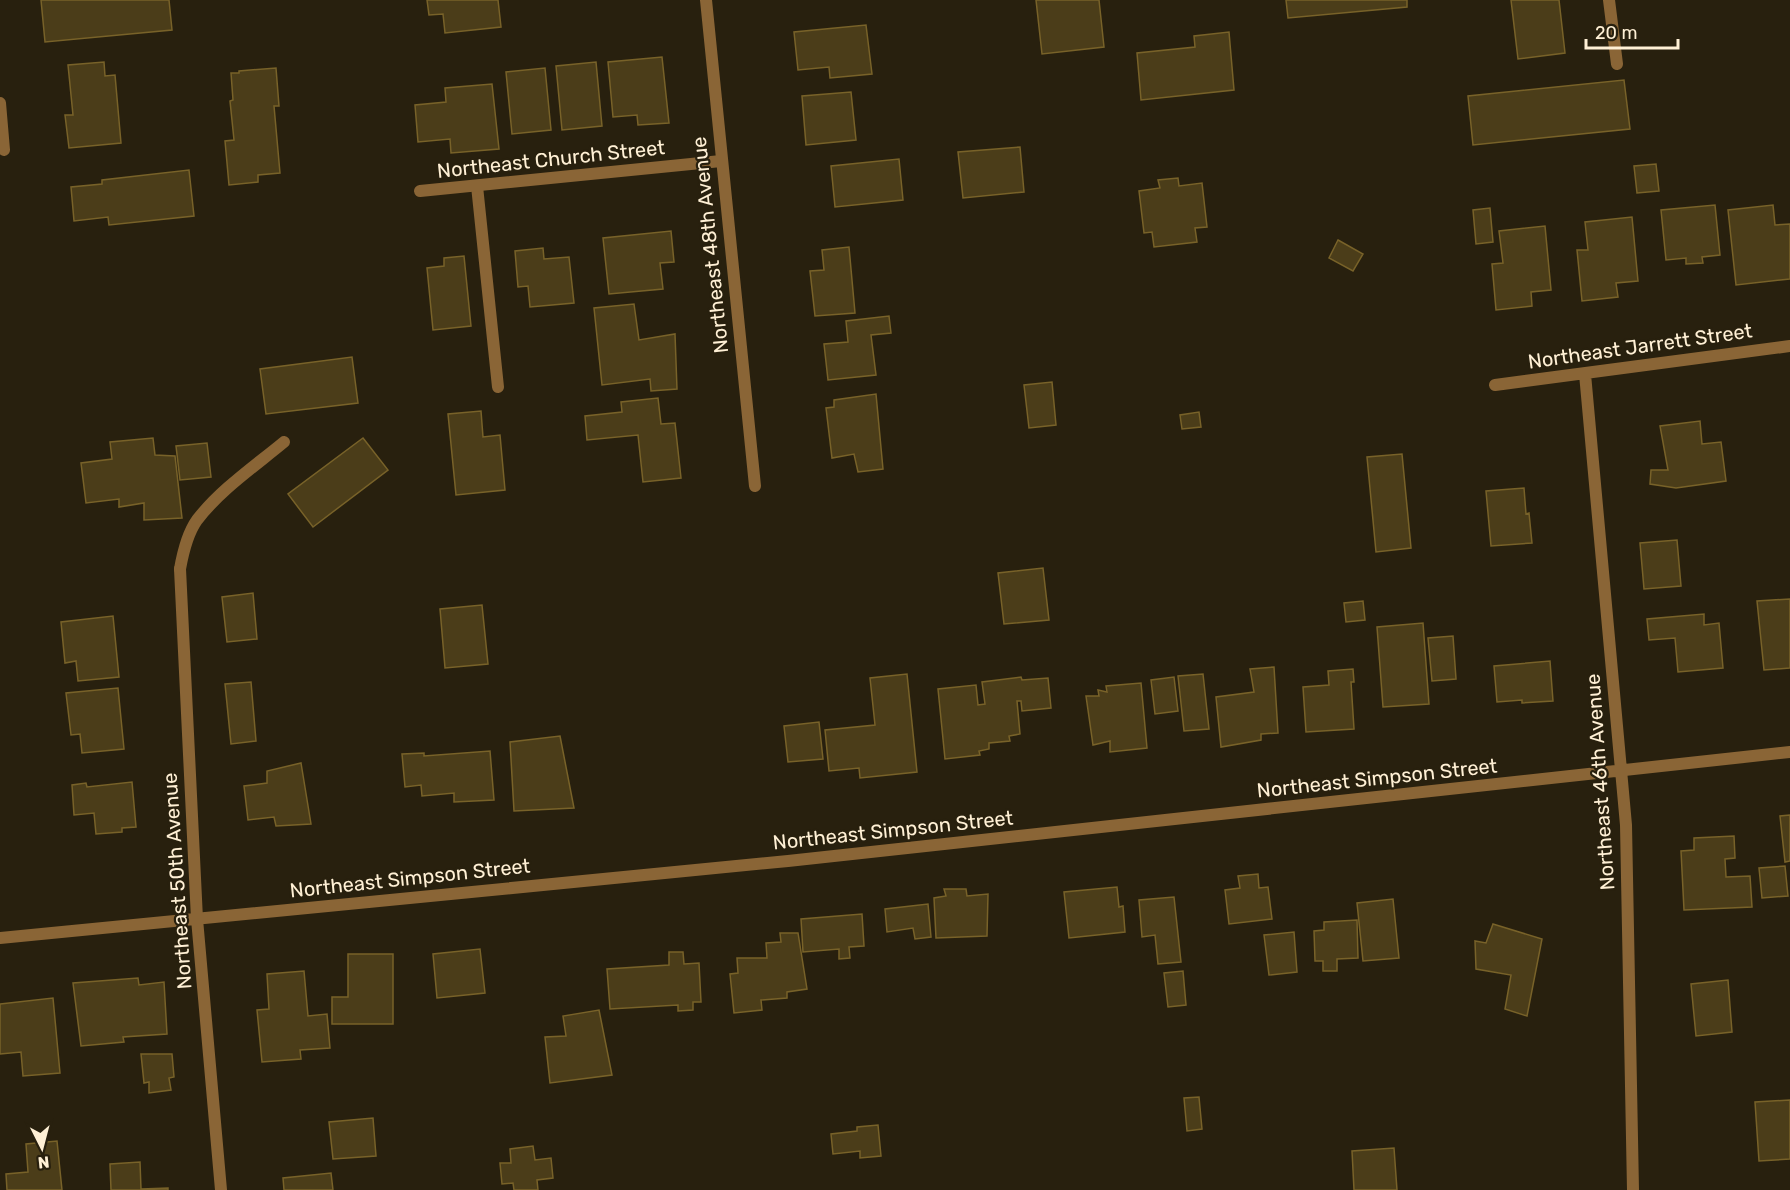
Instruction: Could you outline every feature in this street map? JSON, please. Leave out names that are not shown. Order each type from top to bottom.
[{"type":"street","name":"Northeast 48th Avenue","points":[[706,0],[754,486]]},
{"type":"street","points":[[1609,0],[1617,64]]},
{"type":"street","points":[[0,103],[4,150]]},
{"type":"street","name":"Northeast Church Street","points":[[420,191],[721,161]]},
{"type":"street","points":[[477,186],[498,387]]},
{"type":"street","name":"Northeast Jarrett Street","points":[[1496,386],[1790,346]]},
{"type":"street","name":"Northeast 46th Avenue","points":[[1585,374],[1626,825],[1633,1190]]},
{"type":"street","name":"Northeast 50th Avenue","points":[[221,1190],[197,919],[180,568],[185,545],[196,522],[225,491],[284,442]]},
{"type":"street","name":"Northeast Simpson Street","points":[[0,938],[788,861],[1790,752]]},
{"type":"building","points":[[41,0],[169,0],[172,30],[45,42]]},
{"type":"building","points":[[427,0],[498,0],[501,27],[445,33],[443,14],[429,15]]},
{"type":"building","points":[[1036,0],[1099,0],[1104,47],[1042,54]]},
{"type":"building","points":[[1286,0],[1407,0],[1407,7],[1288,18]]},
{"type":"building","points":[[1511,0],[1559,0],[1565,53],[1518,59]]},
{"type":"building","points":[[866,25],[872,74],[830,78],[829,67],[798,70],[794,32]]},
{"type":"building","points":[[1229,32],[1234,90],[1141,100],[1137,53],[1195,47],[1194,36]]},
{"type":"building","points":[[662,57],[669,123],[638,125],[637,115],[613,117],[608,62]]},
{"type":"building","points":[[104,62],[105,76],[115,75],[121,143],[69,148],[65,115],[73,115],[68,65]]},
{"type":"building","points":[[596,62],[602,126],[562,130],[556,66]]},
{"type":"building","points":[[276,68],[279,106],[274,106],[280,173],[258,175],[258,182],[229,185],[225,141],[234,140],[230,101],[233,100],[231,73]]},
{"type":"building","points":[[545,68],[551,130],[512,134],[506,72]]},
{"type":"building","points":[[1624,80],[1630,129],[1473,145],[1468,96]]},
{"type":"building","points":[[492,84],[499,149],[451,153],[450,139],[418,142],[415,105],[446,102],[445,88]]},
{"type":"building","points":[[851,92],[856,140],[806,145],[802,96]]},
{"type":"building","points":[[1020,147],[1024,192],[963,198],[958,152]]},
{"type":"building","points":[[899,159],[903,200],[835,207],[831,166]]},
{"type":"building","points":[[1656,164],[1659,191],[1637,193],[1634,166]]},
{"type":"building","points":[[189,170],[194,216],[109,225],[108,217],[74,221],[71,187],[102,184],[102,180]]},
{"type":"building","points":[[1178,178],[1179,186],[1202,183],[1207,227],[1195,228],[1197,242],[1154,247],[1152,232],[1144,233],[1139,191],[1160,188],[1158,180]]},
{"type":"building","points":[[1715,205],[1720,255],[1702,257],[1703,263],[1686,264],[1686,258],[1666,260],[1661,210]]},
{"type":"building","points":[[1773,205],[1775,225],[1790,224],[1790,279],[1736,285],[1728,210]]},
{"type":"building","points":[[1490,208],[1493,242],[1476,244],[1473,210]]},
{"type":"building","points":[[1632,217],[1638,281],[1616,283],[1618,297],[1582,301],[1577,250],[1588,250],[1585,222]]},
{"type":"building","points":[[1545,226],[1551,290],[1531,292],[1532,306],[1496,310],[1492,264],[1503,263],[1499,231]]},
{"type":"building","points":[[671,231],[674,262],[660,263],[663,289],[609,294],[603,238]]},
{"type":"building","points":[[1338,240],[1363,254],[1353,271],[1329,258]]},
{"type":"building","points":[[849,247],[855,313],[815,316],[810,271],[824,270],[822,250]]},
{"type":"building","points":[[543,248],[544,259],[569,257],[574,303],[530,307],[528,286],[518,287],[515,251]]},
{"type":"building","points":[[464,256],[471,326],[433,330],[427,268],[444,266],[444,258]]},
{"type":"building","points":[[634,304],[639,340],[675,334],[677,389],[651,391],[650,379],[602,385],[594,308]]},
{"type":"building","points":[[889,316],[891,333],[871,335],[876,375],[828,380],[824,344],[848,342],[846,321]]},
{"type":"building","points":[[352,357],[358,403],[266,414],[260,369]]},
{"type":"building","points":[[1052,382],[1056,425],[1029,428],[1024,385]]},
{"type":"building","points":[[876,394],[883,469],[858,472],[854,454],[832,458],[826,408],[834,407],[834,400]]},
{"type":"building","points":[[658,398],[661,424],[675,423],[681,478],[643,482],[638,435],[587,440],[585,416],[622,412],[621,402]]},
{"type":"building","points":[[481,411],[483,437],[500,435],[505,490],[456,495],[448,414]]},
{"type":"building","points":[[1199,412],[1201,427],[1182,429],[1180,415]]},
{"type":"building","points":[[1700,421],[1702,444],[1721,442],[1726,481],[1676,488],[1650,484],[1651,470],[1668,470],[1660,426]]},
{"type":"building","points":[[153,438],[155,455],[175,456],[182,518],[144,520],[144,503],[119,507],[119,499],[86,503],[81,463],[112,459],[110,442]]},
{"type":"building","points":[[363,438],[388,470],[313,527],[288,494]]},
{"type":"building","points":[[207,443],[211,477],[180,480],[176,446]]},
{"type":"building","points":[[1402,454],[1411,548],[1376,552],[1367,457]]},
{"type":"building","points":[[1524,488],[1532,543],[1491,546],[1486,491]]},
{"type":"building","points":[[1677,540],[1681,586],[1644,589],[1640,543]]},
{"type":"building","points":[[1043,568],[1049,620],[1004,624],[998,573]]},
{"type":"building","points":[[253,593],[257,639],[227,642],[222,597]]},
{"type":"building","points":[[1790,599],[1790,668],[1764,670],[1757,601]]},
{"type":"building","points":[[1363,601],[1365,620],[1346,622],[1344,603]]},
{"type":"building","points":[[482,605],[488,664],[445,668],[440,609]]},
{"type":"building","points":[[1704,614],[1704,625],[1719,623],[1723,668],[1678,672],[1675,638],[1649,640],[1647,619]]},
{"type":"building","points":[[113,616],[119,677],[78,681],[76,661],[65,663],[61,622]]},
{"type":"building","points":[[1423,623],[1429,704],[1383,707],[1377,627]]},
{"type":"building","points":[[1453,636],[1456,679],[1432,681],[1428,638]]},
{"type":"building","points":[[1550,661],[1553,701],[1497,702],[1494,666]]},
{"type":"building","points":[[1274,667],[1278,733],[1261,734],[1261,740],[1221,747],[1216,697],[1254,692],[1250,669]]},
{"type":"building","points":[[1353,669],[1354,682],[1351,682],[1354,729],[1306,732],[1303,687],[1329,685],[1328,671]]},
{"type":"building","points":[[907,674],[917,772],[860,778],[859,768],[829,771],[825,730],[875,725],[870,678]]},
{"type":"building","points":[[1203,674],[1209,729],[1184,731],[1178,676]]},
{"type":"building","points":[[1021,677],[1022,680],[1048,678],[1051,708],[1022,711],[1021,701],[1017,701],[1020,734],[1009,736],[1010,741],[989,743],[989,749],[979,751],[980,755],[945,759],[938,689],[976,685],[978,705],[985,704],[982,682]]},
{"type":"building","points":[[1174,677],[1178,711],[1155,714],[1151,680]]},
{"type":"building","points":[[251,682],[256,741],[231,744],[225,684]]},
{"type":"building","points":[[1141,683],[1147,748],[1110,752],[1110,741],[1093,745],[1086,696],[1099,696],[1098,690],[1107,692],[1106,686]]},
{"type":"building","points":[[118,688],[124,749],[82,753],[80,734],[71,735],[66,693]]},
{"type":"building","points":[[819,722],[823,759],[788,762],[784,726]]},
{"type":"building","points":[[560,736],[574,808],[514,811],[510,742]]},
{"type":"building","points":[[490,751],[494,800],[454,802],[454,793],[422,796],[421,785],[405,787],[402,754],[424,753],[424,756]]},
{"type":"building","points":[[301,763],[311,824],[276,826],[274,817],[248,820],[244,786],[267,783],[267,771]]},
{"type":"building","points":[[132,782],[136,827],[122,828],[122,832],[96,834],[94,813],[74,815],[72,785],[86,783],[87,787]]},
{"type":"building","points":[[1790,815],[1790,861],[1785,862],[1780,816]]},
{"type":"building","points":[[1734,836],[1735,858],[1725,859],[1726,877],[1750,876],[1752,907],[1684,910],[1681,851],[1694,850],[1694,838]]},
{"type":"building","points":[[1785,866],[1788,896],[1762,898],[1759,868]]},
{"type":"building","points":[[1258,874],[1259,888],[1268,887],[1272,919],[1229,924],[1225,890],[1240,888],[1238,876]]},
{"type":"building","points":[[1117,887],[1119,907],[1123,906],[1125,932],[1069,938],[1064,892]]},
{"type":"building","points":[[944,889],[966,889],[967,896],[988,894],[987,936],[936,938],[934,898],[946,896]]},
{"type":"building","points":[[1174,897],[1181,962],[1158,964],[1155,935],[1142,937],[1139,900]]},
{"type":"building","points":[[1393,899],[1399,958],[1363,961],[1357,903]]},
{"type":"building","points":[[928,904],[931,937],[915,939],[913,928],[887,932],[885,909]]},
{"type":"building","points":[[862,914],[864,946],[849,947],[850,958],[839,959],[839,949],[803,952],[801,919]]},
{"type":"building","points":[[1357,920],[1358,958],[1337,959],[1337,971],[1323,971],[1323,961],[1315,961],[1314,931],[1324,930],[1324,922]]},
{"type":"building","points":[[1493,924],[1542,939],[1527,1016],[1505,1009],[1511,975],[1476,969],[1475,941],[1486,943]]},
{"type":"building","points":[[1294,932],[1297,972],[1269,975],[1264,935]]},
{"type":"building","points":[[780,933],[798,933],[807,989],[787,992],[787,998],[761,1000],[762,1010],[734,1013],[730,974],[738,973],[737,958],[767,958],[766,943],[781,942]]},
{"type":"building","points":[[480,949],[485,993],[437,998],[433,954]]},
{"type":"building","points":[[669,952],[683,952],[684,964],[699,963],[701,1002],[693,1002],[693,1010],[678,1011],[678,1005],[610,1009],[607,969],[669,965]]},
{"type":"building","points":[[348,954],[393,954],[393,1024],[332,1024],[332,997],[348,997]]},
{"type":"building","points":[[304,971],[308,1016],[327,1014],[330,1048],[300,1050],[301,1059],[262,1062],[257,1010],[269,1009],[267,974]]},
{"type":"building","points":[[1183,971],[1186,1005],[1168,1007],[1164,973]]},
{"type":"building","points":[[138,978],[139,985],[164,982],[167,1034],[123,1037],[124,1042],[81,1046],[73,983]]},
{"type":"building","points":[[1728,980],[1732,1032],[1696,1036],[1691,984]]},
{"type":"building","points":[[53,998],[60,1073],[23,1076],[21,1052],[0,1054],[0,1004]]},
{"type":"building","points":[[599,1010],[612,1075],[550,1083],[545,1037],[566,1036],[563,1016]]},
{"type":"building","points":[[141,1054],[172,1054],[174,1077],[169,1078],[171,1090],[149,1093],[149,1082],[144,1083]]},
{"type":"building","points":[[1199,1097],[1202,1129],[1187,1131],[1184,1098]]},
{"type":"building","points":[[1790,1100],[1790,1159],[1759,1161],[1755,1102]]},
{"type":"building","points":[[373,1118],[376,1156],[333,1159],[329,1122]]},
{"type":"building","points":[[878,1125],[881,1156],[860,1158],[860,1151],[833,1154],[831,1134],[857,1131],[857,1127]]},
{"type":"building","points":[[57,1141],[62,1190],[7,1190],[6,1174],[28,1172],[26,1144]]},
{"type":"building","points":[[533,1146],[535,1160],[551,1158],[553,1178],[537,1180],[538,1190],[514,1190],[513,1183],[502,1184],[500,1163],[511,1163],[510,1149]]},
{"type":"building","points":[[1394,1148],[1397,1190],[1354,1190],[1352,1151]]},
{"type":"building","points":[[140,1162],[141,1189],[168,1188],[168,1190],[111,1190],[110,1164]]},
{"type":"building","points":[[331,1173],[333,1190],[284,1190],[283,1178]]}]
